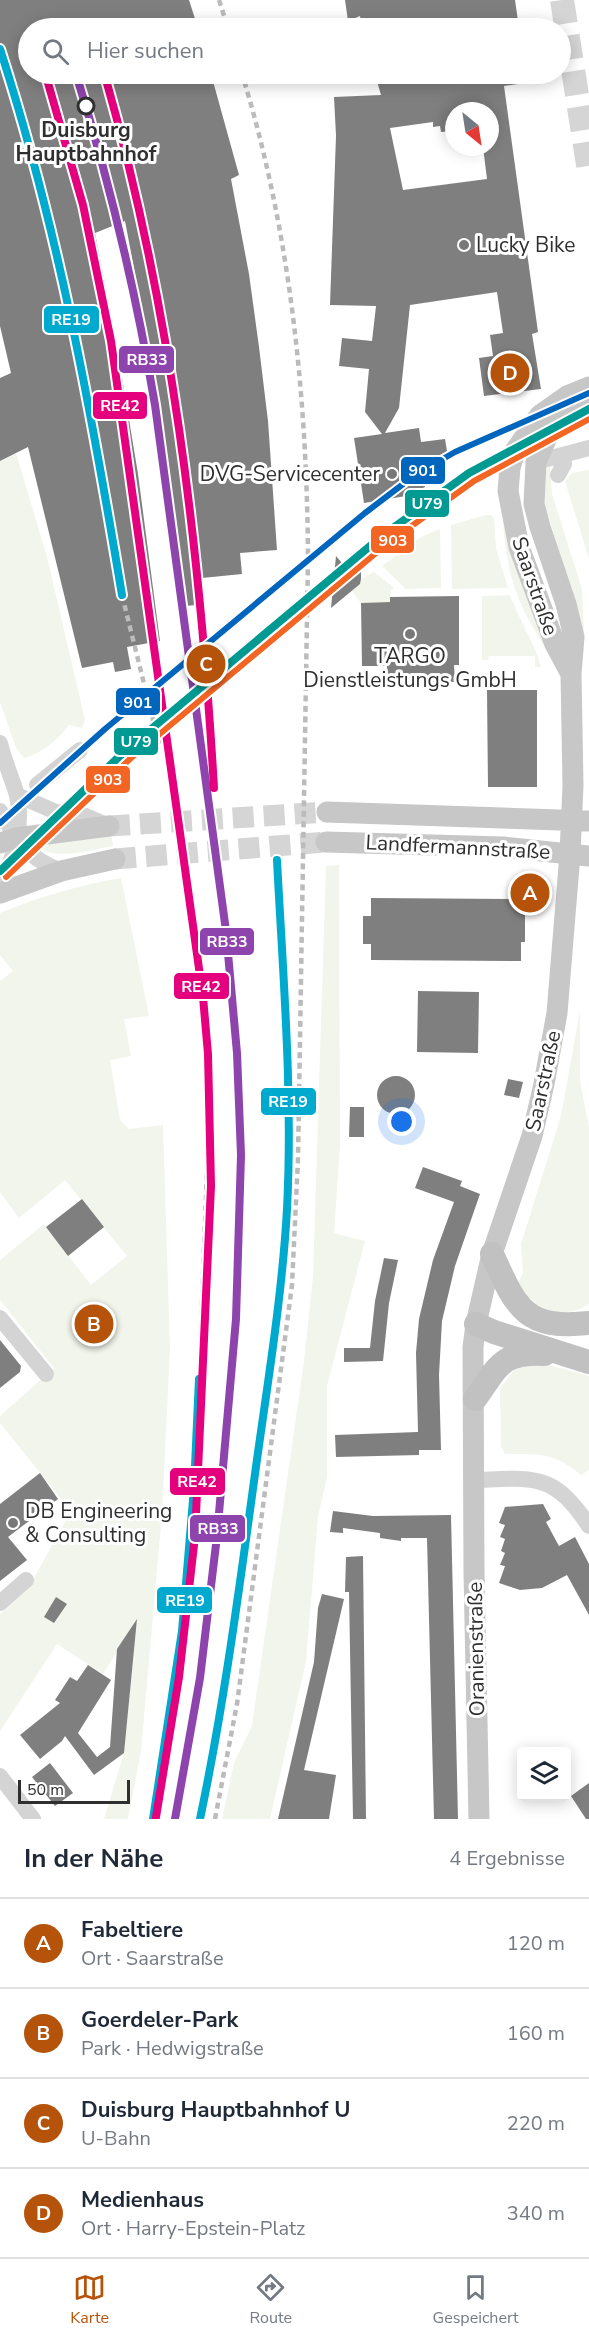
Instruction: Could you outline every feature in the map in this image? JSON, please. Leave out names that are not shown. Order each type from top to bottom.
[{"type":"highway","points":[[492,1254],[513,1300],[526,1314],[555,1324],[589,1324]]},
{"type":"highway","points":[[476,1324],[512,1322],[559,1333],[569,1333],[589,1324]]},
{"type":"highway","points":[[476,1324],[559,1354],[589,1362]]},
{"type":"highway","points":[[475,1399],[505,1359],[526,1353],[559,1354]]},
{"type":"main road","points":[[536,462],[554,426],[589,387]]},
{"type":"main road","name":"Saarstraße","points":[[571,674],[555,644],[519,547],[509,496],[510,468],[515,451],[540,415],[576,403]]},
{"type":"main road","name":"Saarstraße","points":[[475,1480],[473,1347],[476,1324],[492,1254],[532,1136],[544,1084],[557,1013],[580,855],[581,820],[571,674],[574,637],[566,604],[540,528],[533,491],[536,462]]},
{"type":"main road","name":"Landfermannstraße","points":[[327,812],[581,820]]},
{"type":"main road","points":[[8,841],[109,826]]},
{"type":"main road","name":"Landfermannstraße","points":[[326,842],[503,847],[580,855]]},
{"type":"main road","points":[[0,893],[60,871],[115,859]]},
{"type":"main road","name":"Oranienstraße","points":[[475,1480],[474,1572],[479,1819]]},
{"type":"street","points":[[536,462],[589,448]]},
{"type":"street","points":[[558,475],[566,454]]},
{"type":"street","points":[[0,743],[17,795],[18,817],[8,841]]},
{"type":"street","points":[[37,785],[80,750]]},
{"type":"street","points":[[17,795],[56,812],[86,816],[109,826]]},
{"type":"street","points":[[0,811],[14,855],[7,871],[0,878]]},
{"type":"street","points":[[8,841],[42,864],[60,871]]},
{"type":"street","points":[[0,1318],[46,1374]]},
{"type":"street","points":[[475,1480],[501,1478],[538,1480],[559,1490],[573,1503],[589,1526]]},
{"type":"street","points":[[0,1603],[27,1580]]},
{"type":"street","points":[[0,1776],[33,1819]]},
{"type":"shaded area","points":[[16,453],[47,557],[85,720],[82,728],[69,725],[49,745],[24,758],[16,748],[0,702],[0,461]]},
{"type":"shaded area","points":[[550,467],[552,494],[582,589],[584,635],[545,505],[545,469]]},
{"type":"shaded area","points":[[589,470],[589,559],[565,481],[572,473]]},
{"type":"shaded area","points":[[491,515],[494,519],[496,548],[508,588],[452,589],[451,525]]},
{"type":"shaded area","points":[[503,518],[547,648],[526,616],[511,577],[506,554]]},
{"type":"shaded area","points":[[440,529],[441,588],[406,589],[382,566],[421,537]]},
{"type":"shaded area","points":[[374,572],[394,588],[391,590],[390,602],[361,603],[352,591],[360,584],[361,579]]},
{"type":"shaded area","points":[[510,595],[541,667],[535,667],[535,656],[489,656],[488,660],[482,660],[482,596]]},
{"type":"shaded area","points":[[111,833],[113,846],[84,852],[53,853],[35,845]]},
{"type":"shaded area","points":[[339,865],[340,1144],[334,1233],[365,1241],[327,1386],[327,1477],[318,1517],[306,1661],[270,1819],[222,1819],[234,1763],[252,1726],[304,1362],[313,1276],[326,866]]},
{"type":"shaded area","points":[[121,878],[149,1016],[124,1019],[131,1056],[110,1060],[120,1120],[129,1129],[163,1125],[170,1348],[162,1513],[141,1751],[128,1819],[104,1819],[124,1753],[137,1620],[103,1674],[57,1644],[0,1731],[0,1614],[28,1589],[71,1511],[0,1423],[0,1416],[54,1368],[0,1300],[0,1260],[44,1224],[91,1285],[127,1256],[65,1180],[19,1218],[0,1192],[0,981],[13,971],[0,955],[0,913],[59,892]]},
{"type":"shaded area","points":[[580,1011],[580,1081],[589,1128],[589,1304],[568,1312],[558,1312],[540,1306],[524,1292],[518,1283],[523,1273],[521,1244],[561,1116]]},
{"type":"shaded area","points":[[549,1365],[589,1376],[589,1470],[581,1475],[553,1458],[505,1454],[501,1446],[500,1388],[517,1367]]},
{"type":"building","points":[[0,0],[189,0],[195,18],[18,18],[18,84],[214,84],[239,175],[231,179],[249,274],[259,347],[268,421],[277,550],[240,553],[242,574],[202,578],[205,604],[186,606],[153,368],[125,221],[95,233],[114,329],[138,474],[160,641],[127,647],[131,669],[115,672],[113,662],[82,668],[28,447],[0,461],[0,378],[11,373],[0,326]]},
{"type":"building","points":[[345,0],[515,0],[518,18],[360,18],[360,16],[348,18]]},
{"type":"building","points":[[378,84],[518,84],[504,86],[538,332],[532,334],[541,389],[484,396],[479,358],[493,356],[490,335],[503,333],[497,292],[410,305],[399,408],[385,433],[419,428],[421,442],[445,439],[448,457],[422,460],[425,487],[412,495],[364,503],[354,438],[382,434],[365,412],[369,369],[339,366],[342,338],[372,341],[376,306],[330,305],[336,136],[334,97],[381,95]]},
{"type":"building","points":[[336,556],[347,569],[361,571],[361,579],[360,584],[331,608]]},
{"type":"building","name":"TARGO Dienstleistungs GmbH","points":[[459,596],[459,665],[454,665],[455,682],[387,682],[387,666],[362,666],[361,603],[390,602],[390,597]]},
{"type":"building","name":"TARGO Dienstleistungs GmbH","points":[[487,690],[537,690],[537,787],[488,787]]},
{"type":"building","points":[[371,898],[520,899],[520,913],[525,913],[525,942],[521,942],[521,961],[371,960],[371,944],[363,944],[363,916],[371,916]]},
{"type":"building","points":[[418,991],[479,992],[478,1053],[417,1052]]},
{"type":"building","points":[[396,1076],[409,1082],[415,1095],[409,1108],[396,1114],[383,1108],[377,1095],[383,1082]]},
{"type":"building","points":[[508,1079],[523,1082],[519,1098],[504,1095]]},
{"type":"building","points":[[350,1107],[364,1107],[364,1137],[349,1137]]},
{"type":"building","points":[[423,1167],[462,1181],[460,1186],[480,1194],[455,1266],[442,1321],[439,1375],[441,1450],[419,1450],[419,1455],[336,1457],[335,1435],[418,1432],[416,1353],[419,1319],[433,1260],[454,1202],[415,1188]]},
{"type":"building","points":[[82,1199],[104,1227],[68,1256],[46,1227]]},
{"type":"building","points":[[384,1258],[398,1260],[389,1303],[383,1361],[344,1362],[344,1348],[370,1348],[375,1301]]},
{"type":"building","points":[[0,1340],[21,1366],[20,1372],[0,1388]]},
{"type":"building","name":"DB Engineering & Consulting","points":[[40,1473],[58,1499],[8,1537],[27,1560],[0,1581],[0,1504]]},
{"type":"building","points":[[543,1504],[551,1519],[546,1522],[559,1546],[575,1537],[589,1564],[589,1615],[567,1575],[542,1588],[520,1590],[499,1583],[505,1566],[500,1565],[505,1553],[501,1551],[505,1539],[500,1537],[505,1525],[499,1523],[505,1507]]},
{"type":"building","points":[[333,1511],[373,1516],[451,1515],[458,1819],[434,1819],[427,1538],[401,1538],[401,1541],[380,1538],[380,1533],[343,1528],[343,1533],[330,1532]]},
{"type":"building","points":[[363,1556],[366,1819],[353,1819],[349,1592],[345,1592],[346,1557]]},
{"type":"building","points":[[322,1594],[344,1599],[304,1770],[336,1775],[329,1819],[278,1819],[314,1662],[318,1608]]},
{"type":"building","points":[[56,1597],[67,1604],[54,1623],[44,1617]]},
{"type":"building","points":[[137,1619],[124,1753],[94,1775],[65,1736],[40,1759],[20,1735],[60,1703],[55,1700],[70,1677],[77,1681],[88,1665],[111,1680],[78,1733],[97,1757],[110,1747],[117,1649]]},
{"type":"building","points":[[50,1763],[73,1793],[55,1806],[32,1777]]},
{"type":"building","points":[[589,1783],[589,1819],[586,1819],[571,1796]]},
{"type":"tunnel","points":[[562,0],[565,18]]},
{"type":"tunnel","points":[[571,57],[589,171]]},
{"type":"tunnel","points":[[109,826],[327,812]]},
{"type":"tunnel","points":[[115,859],[326,842]]},
{"type":"railway","points":[[219,0],[225,18]]},
{"type":"railway","points":[[215,1819],[237,1704],[292,1285],[298,1159],[308,558],[304,436],[293,314],[284,253],[259,133],[245,84]]},
{"type":"railway","points":[[122,595],[160,748]]},
{"type":"railway","points":[[199,1379],[208,1144]]},
{"type":"transit line","name":"RE19","points":[[0,49],[21,116],[56,252],[85,388],[122,595]]},
{"type":"transit line","name":"RE42","points":[[48,84],[83,205],[111,341],[203,997],[208,1054],[211,1186],[195,1536],[179,1677],[156,1817]]},
{"type":"transit line","name":"RB33","points":[[79,84],[121,238],[155,405],[226,931],[237,1053],[241,1155],[236,1319],[217,1536],[200,1678],[175,1819]]},
{"type":"transit line","name":"RE42","points":[[107,84],[148,251],[179,429],[200,608],[214,788]]},
{"type":"transit line","name":"901","points":[[0,823],[105,729],[365,513],[415,475],[455,452],[589,393]]},
{"type":"transit line","name":"U79","points":[[0,871],[125,751],[382,536],[469,473],[589,409]]},
{"type":"transit line","name":"903","points":[[6,877],[131,758],[388,543],[474,481],[589,419]]},
{"type":"transit line","name":"RE19","points":[[200,1819],[237,1604],[274,1342],[285,1242],[289,1122],[277,860]]},
{"type":"transit line","name":"RE19","points":[[153,1819],[182,1631],[194,1488],[199,1379]]},
{"type":"place","name":"Duisburg Hauptbahnhof","points":[[86,106]]},
{"type":"place","name":"Lucky Bike","points":[[464,245]]},
{"type":"place","name":"Medienhaus","points":[[510,373]]},
{"type":"place","name":"DVG-Servicecenter","points":[[392,474]]},
{"type":"place","name":"TARGO Dienstleistungs GmbH","points":[[410,634]]},
{"type":"place","name":"Duisburg Hauptbahnhof U","points":[[206,664]]},
{"type":"place","name":"Fabeltiere","points":[[530,893]]},
{"type":"place","name":"Goerdeler-Park","points":[[94,1324]]},
{"type":"place","name":"DB Engineering & Consulting","points":[[13,1523]]}]
